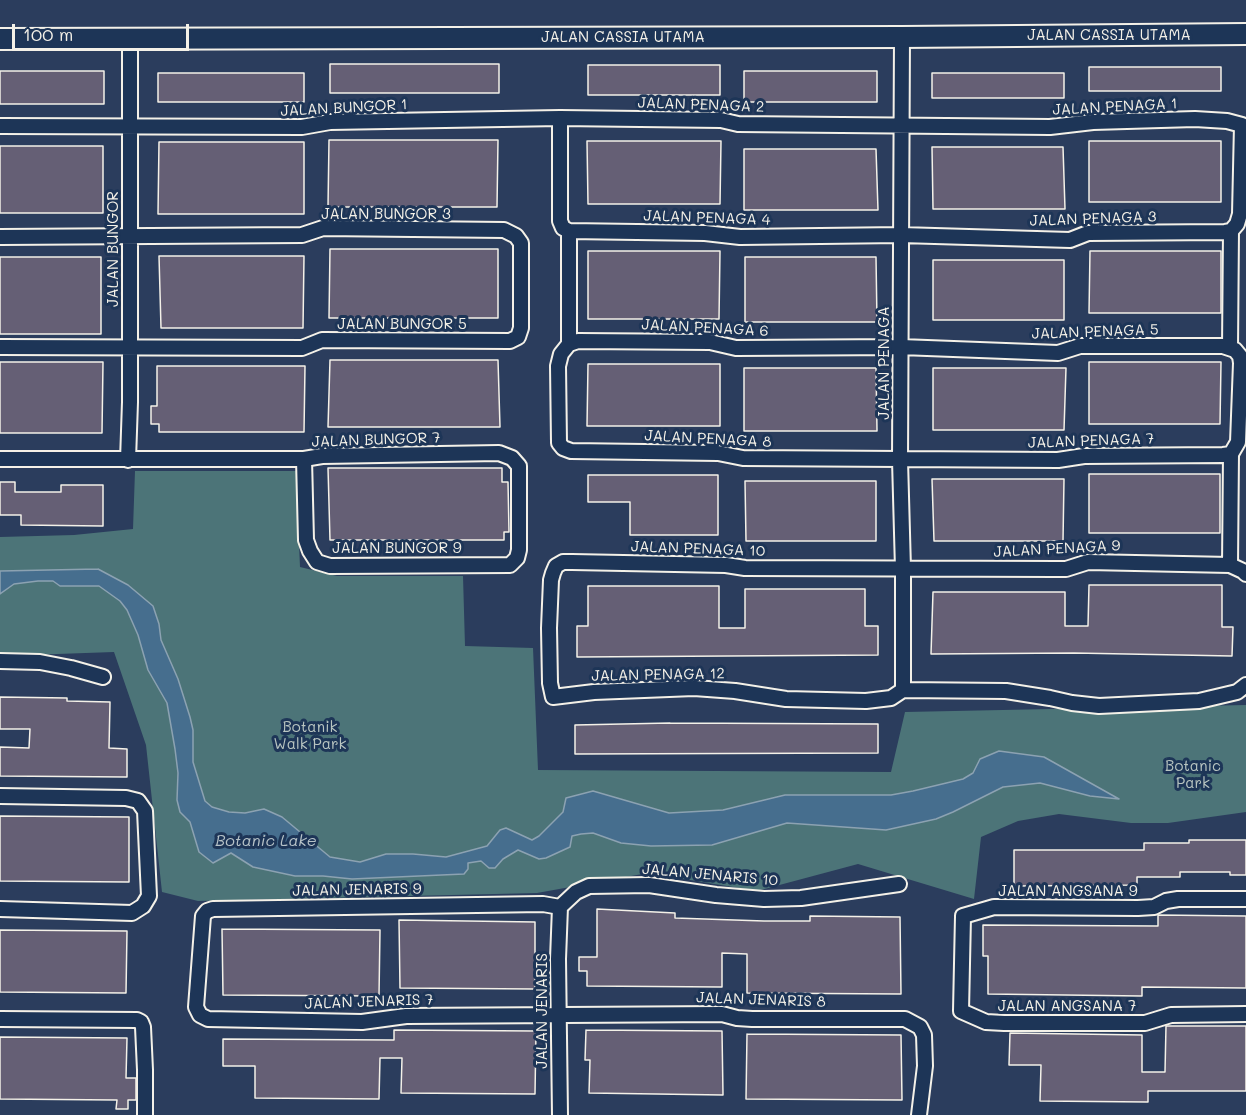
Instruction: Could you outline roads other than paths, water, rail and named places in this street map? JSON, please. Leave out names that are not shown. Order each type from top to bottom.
[{"type":"street","name":"JALAN CASSIA UTAMA","points":[[0,39],[1246,34]]},
{"type":"street","name":"JALAN PENAGA","points":[[902,37],[900,460],[903,690]]},
{"type":"street","name":"JALAN BUNGOR","points":[[128,460],[130,38]]},
{"type":"street","name":"JALAN PENAGA 2","points":[[560,118],[721,120],[738,124],[900,126]]},
{"type":"street","name":"JALAN BUNGOR 1","points":[[0,126],[302,127],[330,122],[560,118]]},
{"type":"street","points":[[560,118],[560,221],[563,228],[569,231],[569,344]]},
{"type":"street","name":"JALAN PENAGA 1","points":[[900,126],[1050,127],[1093,122],[1195,119],[1242,125],[1240,214],[1237,224],[1231,231]]},
{"type":"street","name":"JALAN BUNGOR 3","points":[[129,237],[302,235],[323,228],[504,230],[516,236],[521,243],[521,290]]},
{"type":"street","name":"JALAN PENAGA 4","points":[[569,231],[705,233],[740,237],[901,235]]},
{"type":"street","points":[[1230,565],[1231,454],[1238,442],[1241,363],[1238,353],[1230,348],[1231,231]]},
{"type":"street","name":"JALAN PENAGA 3","points":[[901,235],[1070,240],[1088,233],[1231,231]]},
{"type":"street","points":[[0,237],[129,237]]},
{"type":"street","name":"JALAN BUNGOR 5","points":[[0,347],[302,348],[322,340],[510,341],[519,337],[521,328],[521,290]]},
{"type":"street","name":"JALAN PENAGA 6","points":[[569,344],[578,341],[698,341],[721,343],[736,348],[901,347]]},
{"type":"street","name":"JALAN PENAGA 8","points":[[569,344],[561,354],[558,366],[559,443],[562,448],[571,451],[718,453],[743,458],[900,460]]},
{"type":"street","name":"JALAN PENAGA 5","points":[[901,347],[1058,353],[1080,346],[1230,348]]},
{"type":"street","name":"JALAN BUNGOR 7","points":[[0,459],[304,459],[322,456],[499,453],[512,458],[519,466],[519,550],[510,565]]},
{"type":"street","name":"JALAN PENAGA 7","points":[[900,460],[1058,460],[1084,456],[1231,454]]},
{"type":"street","name":"JALAN BUNGOR 9","points":[[304,459],[306,540],[309,551],[317,562],[330,566],[510,565]]},
{"type":"street","name":"JALAN PENAGA 10","points":[[549,628],[551,580],[556,566],[563,562],[726,565],[745,568],[903,569]]},
{"type":"street","name":"JALAN PENAGA 9","points":[[903,569],[1056,569],[1088,562],[1230,565],[1246,574]]},
{"type":"street","name":"JALAN PENAGA 12","points":[[549,628],[550,683],[553,697],[594,692],[694,688],[735,691],[786,699],[866,701],[891,698],[903,690]]},
{"type":"street","points":[[0,662],[40,663],[71,668],[103,677]]},
{"type":"street","points":[[903,690],[1006,692],[1099,706],[1199,701],[1237,692],[1246,686]]},
{"type":"street","points":[[0,796],[126,798],[138,801],[145,811],[149,896],[143,906],[132,913],[0,909]]},
{"type":"street","name":"JALAN JENARIS 10","points":[[560,907],[576,892],[589,886],[649,885],[716,895],[764,899],[801,898],[899,884]]},
{"type":"street","name":"JALAN ANGSANA 9","points":[[961,1011],[963,916],[994,907],[1137,908],[1154,907],[1166,901],[1178,899],[1246,899]]},
{"type":"street","name":"JALAN JENARIS 9","points":[[198,963],[203,916],[207,911],[213,909],[543,904],[560,907]]},
{"type":"street","name":"JALAN JENARIS","points":[[560,907],[558,959],[560,1115]]},
{"type":"street","name":"JALAN JENARIS 7","points":[[198,963],[196,1007],[200,1015],[208,1019],[362,1022],[406,1016],[559,1016]]},
{"type":"street","name":"JALAN ANGSANA 7","points":[[961,1011],[986,1022],[1004,1023],[1145,1023],[1171,1015],[1246,1014]]},
{"type":"street","name":"JALAN JENARIS 8","points":[[559,1016],[722,1014],[737,1018],[905,1020],[921,1027],[924,1035],[925,1066],[919,1115]]},
{"type":"street","points":[[0,1019],[137,1020],[141,1022],[145,1070],[145,1115]]},
{"type":"water","name":"Botanic Lake","points":[[98,569],[128,585],[153,606],[161,640],[178,679],[190,717],[193,730],[193,762],[205,801],[212,807],[229,812],[245,813],[264,809],[282,817],[330,857],[360,862],[386,854],[446,857],[487,846],[500,830],[506,828],[532,840],[563,812],[566,798],[593,791],[669,813],[723,810],[785,795],[891,795],[963,779],[973,773],[980,759],[999,751],[1044,757],[1119,799],[1090,796],[1040,783],[1003,787],[936,819],[886,830],[787,823],[712,845],[651,846],[621,843],[593,833],[581,834],[572,836],[570,847],[546,858],[539,859],[518,850],[503,859],[495,868],[489,868],[481,861],[468,863],[468,869],[464,874],[352,879],[295,876],[253,867],[231,853],[213,863],[199,852],[190,822],[180,812],[177,800],[178,773],[167,703],[148,670],[138,635],[127,610],[120,601],[99,586],[60,586],[53,581],[14,584],[0,594],[0,571]]},
{"type":"park label","name":"Botanik Walk Park","points":[[310,736]]},
{"type":"park label","name":"Botanic Park","points":[[1193,774]]}]
